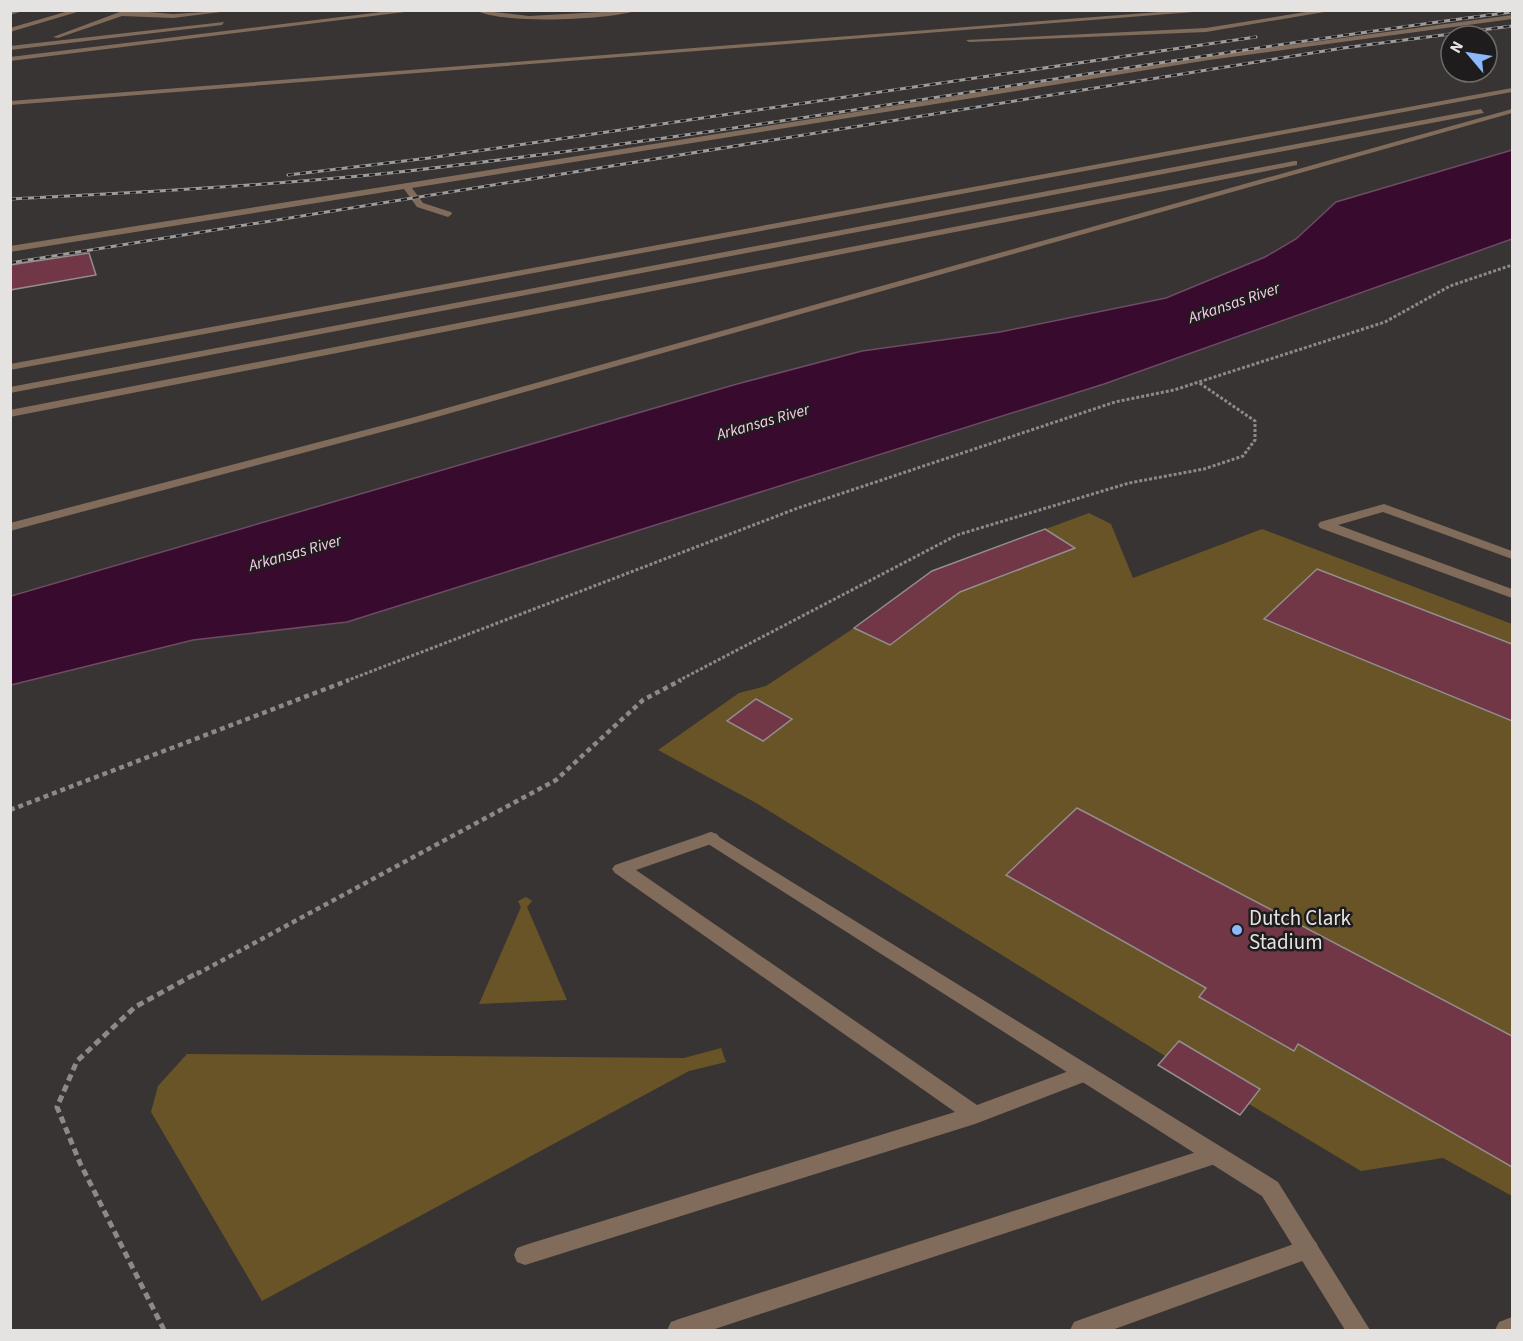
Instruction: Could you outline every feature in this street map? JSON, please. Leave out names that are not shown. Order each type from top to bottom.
[{"type":"street","points":[[10,13],[21,10]]},
{"type":"street","points":[[10,30],[81,10]]},
{"type":"street","points":[[50,43],[55,37],[131,10]]},
{"type":"street","points":[[122,14],[173,16],[234,10]]},
{"type":"street","points":[[10,59],[418,10]]},
{"type":"street","points":[[479,10],[487,16],[512,18],[635,10]]},
{"type":"street","points":[[10,104],[1216,10]]},
{"type":"street","points":[[956,40],[1206,30],[1333,10]]},
{"type":"street","points":[[10,249],[1219,56],[1512,17]]},
{"type":"street","points":[[10,48],[226,23]]},
{"type":"street","points":[[723,48],[932,41]]},
{"type":"street","points":[[10,367],[1512,90]]},
{"type":"street","points":[[10,390],[1512,105]]},
{"type":"street","points":[[10,527],[404,423],[1512,111]]},
{"type":"street","points":[[10,414],[1306,161],[1338,159]]},
{"type":"street","points":[[406,187],[420,205],[448,214]]},
{"type":"street","points":[[1512,555],[1384,508],[1325,525],[1512,594]]},
{"type":"street","points":[[975,1115],[621,869],[711,838],[1270,1189],[1358,1330]]},
{"type":"street","points":[[525,1255],[975,1115],[1085,1073]]},
{"type":"street","points":[[679,1330],[1215,1155]]},
{"type":"street","points":[[1082,1330],[1308,1250]]},
{"type":"street","points":[[1507,1330],[1512,1328]]},
{"type":"path","points":[[10,810],[798,508],[1115,402],[1198,382],[1386,322],[1450,286],[1512,265]]},
{"type":"path","points":[[165,1330],[80,1163],[57,1107],[77,1061],[135,1007],[556,780],[643,700],[957,535],[1129,483],[1204,470],[1243,456],[1255,440],[1254,421],[1198,382]]},
{"type":"shaded area","name":"Dutch Clark Stadium","points":[[1089,513],[1111,524],[1133,578],[1262,529],[1512,624],[1512,1196],[1443,1158],[1361,1171],[1249,1104],[1240,1115],[1158,1065],[1165,1056],[758,804],[658,750],[739,693],[766,686],[854,628],[932,571]]},
{"type":"shaded area","points":[[526,897],[532,901],[527,907],[567,1000],[479,1004],[521,907],[518,901]]},
{"type":"shaded area","points":[[721,1048],[726,1062],[689,1071],[262,1301],[151,1112],[158,1086],[187,1054],[684,1058]]},
{"type":"water","name":"Arkansas River","points":[[1512,150],[1512,239],[1104,384],[347,622],[193,640],[11,685],[11,596],[737,384],[862,351],[1000,332],[1166,298],[1265,257],[1296,239],[1336,202]]},
{"type":"building","points":[[89,253],[96,275],[10,290],[10,265]]},
{"type":"building","points":[[1045,529],[1075,548],[960,592],[890,645],[854,628],[932,571]]},
{"type":"building","points":[[1317,569],[1512,644],[1512,721],[1264,619]]},
{"type":"building","points":[[756,699],[792,719],[763,741],[727,721]]},
{"type":"building","points":[[1077,808],[1512,1036],[1512,1167],[1298,1044],[1294,1051],[1199,997],[1206,988],[1006,875]]},
{"type":"building","points":[[1179,1041],[1260,1089],[1240,1115],[1158,1065]]},
{"type":"railway","points":[[10,199],[295,182],[530,156],[811,117],[1231,52],[1512,12]]},
{"type":"railway","points":[[10,263],[1343,48],[1512,26]]},
{"type":"railway","points":[[288,175],[429,158],[1256,37]]},
{"type":"place","name":"Dutch Clark Stadium","points":[[1237,930]]}]
